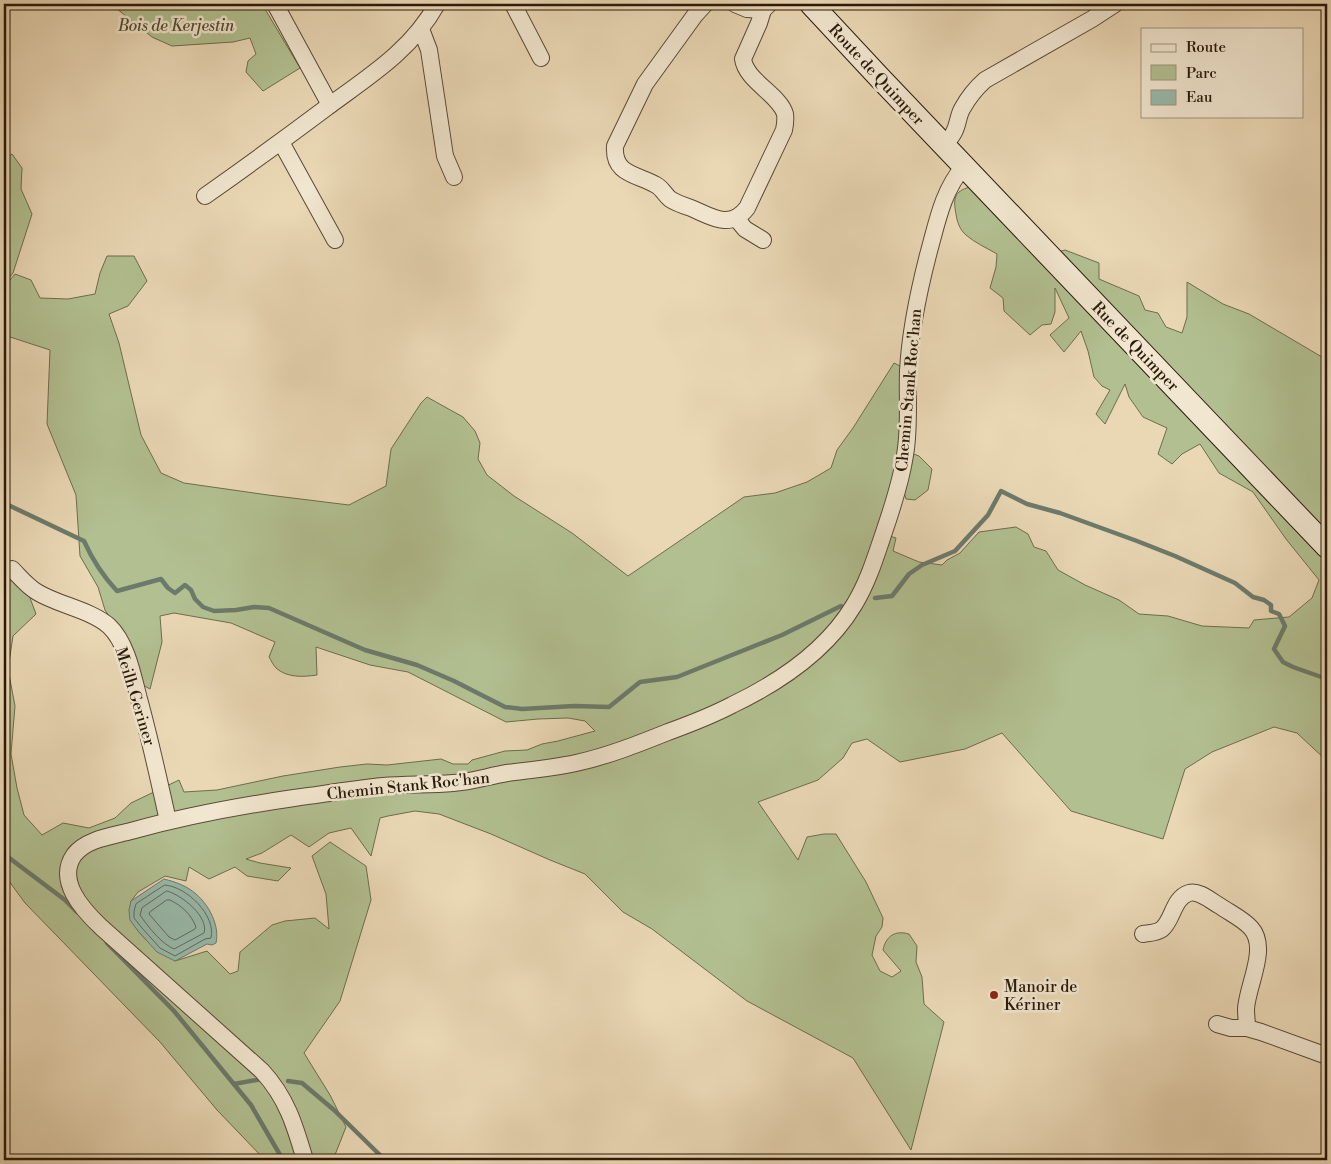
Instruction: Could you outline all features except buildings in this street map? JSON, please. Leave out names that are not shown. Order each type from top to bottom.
[{"type":"main road","name":"Route de Quimper","points":[[811,4],[944,145]]},
{"type":"main road","name":"Rue de Quimper","points":[[944,145],[1327,547]]},
{"type":"street","points":[[275,4],[330,105]]},
{"type":"street","points":[[205,196],[391,60],[421,29],[437,4]]},
{"type":"street","points":[[513,4],[542,58]]},
{"type":"street","points":[[705,4],[645,84],[615,146],[614,155],[617,164],[626,171],[658,186],[670,200],[725,221],[736,218],[747,208],[784,130],[786,117],[780,104],[747,71],[743,64],[743,59],[766,7],[748,9],[735,4]]},
{"type":"street","points":[[944,145],[955,130],[959,116],[966,103],[984,80],[1115,4]]},
{"type":"street","points":[[421,29],[429,50],[444,156],[454,177]]},
{"type":"street","points":[[281,142],[335,240]]},
{"type":"street","name":"Chemin Stank Roc'han","points":[[305,1160],[294,1123],[274,1085],[255,1065],[88,915],[73,894],[70,885],[69,871],[73,857],[85,846],[102,839],[168,821],[236,807],[388,786],[455,783],[575,763],[625,749],[706,718],[757,693],[802,662],[838,628],[856,603],[865,585],[892,508],[906,452],[908,370],[913,318],[919,289],[939,215],[948,190],[955,176],[964,166]]},
{"type":"street","points":[[736,218],[745,229],[763,240]]},
{"type":"street","name":"Meilh Geriner","points":[[12,569],[36,592],[103,622],[109,626],[120,640],[131,670],[144,718],[168,821]]},
{"type":"street","points":[[1143,934],[1163,928],[1181,898],[1192,892],[1200,894],[1252,928],[1257,938],[1259,951],[1246,1008],[1247,1028]]},
{"type":"street","points":[[1217,1024],[1261,1032],[1327,1056]]},
{"type":"green space","name":"Bois de Kerjestin","points":[[111,4],[262,4],[300,68],[263,91],[246,72],[248,61],[256,54],[250,38],[233,42],[172,46],[152,37]]},
{"type":"green space","points":[[12,154],[22,168],[21,189],[32,214],[13,273],[4,284],[4,160]]},
{"type":"green space","points":[[970,187],[1055,253],[1065,250],[1099,263],[1099,279],[1139,296],[1145,310],[1158,313],[1166,327],[1182,333],[1187,317],[1187,282],[1223,304],[1249,314],[1327,360],[1327,761],[1297,733],[1274,727],[1212,752],[1185,769],[1163,839],[1071,811],[1002,733],[965,749],[900,762],[867,739],[852,743],[843,758],[818,780],[758,802],[798,860],[807,837],[836,834],[866,882],[883,918],[882,927],[876,936],[872,955],[880,971],[892,977],[901,971],[883,950],[886,941],[892,935],[899,933],[909,934],[917,946],[916,962],[922,977],[924,1004],[944,1022],[911,1150],[853,1058],[747,1001],[652,929],[623,912],[585,874],[439,814],[415,811],[380,818],[371,856],[351,828],[329,833],[309,847],[291,835],[262,853],[246,859],[291,868],[278,881],[247,876],[235,867],[209,879],[189,867],[186,881],[165,876],[138,892],[131,901],[138,931],[147,941],[175,961],[207,951],[230,974],[238,971],[240,952],[272,925],[285,921],[315,918],[329,929],[326,894],[312,856],[330,842],[366,866],[371,900],[340,1001],[304,1053],[330,1095],[346,1127],[333,1160],[265,1160],[217,1110],[160,1042],[25,903],[4,877],[4,569],[27,590],[36,614],[13,636],[8,669],[15,706],[11,754],[17,788],[24,815],[42,835],[63,823],[89,828],[115,818],[131,803],[179,780],[184,792],[217,790],[283,776],[367,764],[387,765],[441,759],[453,764],[468,764],[472,760],[505,751],[527,750],[542,744],[595,731],[585,721],[568,718],[506,722],[408,672],[370,665],[316,647],[317,675],[285,674],[276,668],[269,657],[275,642],[231,623],[174,613],[160,616],[162,642],[150,689],[139,683],[121,634],[105,610],[98,587],[80,556],[76,495],[47,424],[50,350],[4,335],[4,287],[15,274],[31,280],[40,298],[68,299],[95,294],[100,273],[107,256],[134,256],[147,281],[128,306],[109,314],[119,343],[141,435],[161,473],[184,483],[349,505],[386,486],[391,449],[421,403],[427,397],[463,417],[475,431],[480,443],[478,459],[487,475],[514,496],[572,533],[628,576],[744,497],[775,493],[807,482],[831,468],[837,450],[894,363],[902,367],[900,449],[919,456],[932,469],[928,490],[915,500],[906,499],[902,486],[883,534],[896,538],[893,551],[919,562],[942,565],[960,553],[979,532],[1016,527],[1028,534],[1034,547],[1046,551],[1058,570],[1085,585],[1119,600],[1139,614],[1168,616],[1202,626],[1249,628],[1254,620],[1289,617],[1312,598],[1319,580],[1286,539],[1253,492],[1219,473],[1200,444],[1182,454],[1172,464],[1158,454],[1167,428],[1143,417],[1129,397],[1125,384],[1105,424],[1096,414],[1110,390],[1102,386],[1094,377],[1081,331],[1064,352],[1050,335],[1069,318],[1055,288],[1055,312],[1051,324],[1042,325],[1030,335],[1004,311],[1003,298],[990,288],[996,267],[997,254],[966,235],[960,228],[957,220],[956,196],[961,191]]},
{"type":"water","points":[[164,879],[193,891],[201,899],[212,916],[217,936],[216,943],[212,945],[207,944],[175,961],[157,952],[130,920],[129,910],[131,901]]},
{"type":"waterway","points":[[875,598],[892,596],[909,574],[922,565],[955,551],[988,515],[1001,491],[1027,504],[1060,513],[1137,541],[1235,583],[1253,597],[1264,600],[1271,605],[1271,611],[1279,614],[1285,626],[1274,649],[1283,662],[1327,679]]},
{"type":"waterway","points":[[4,503],[84,541],[98,568],[117,591],[161,579],[175,593],[185,585],[203,607],[214,611],[254,607],[269,608],[365,650],[417,665],[505,707],[522,709],[574,706],[609,707],[640,682],[677,677],[782,635],[841,606]]},
{"type":"waterway","points":[[4,854],[65,900],[77,912]]},
{"type":"waterway","points":[[107,943],[174,1011],[251,1105],[283,1160]]},
{"type":"waterway","points":[[234,1084],[262,1079]]},
{"type":"waterway","points":[[288,1081],[302,1083],[334,1110],[385,1160]]},
{"type":"place","name":"Manoir de Kériner","points":[[994,995]]}]
